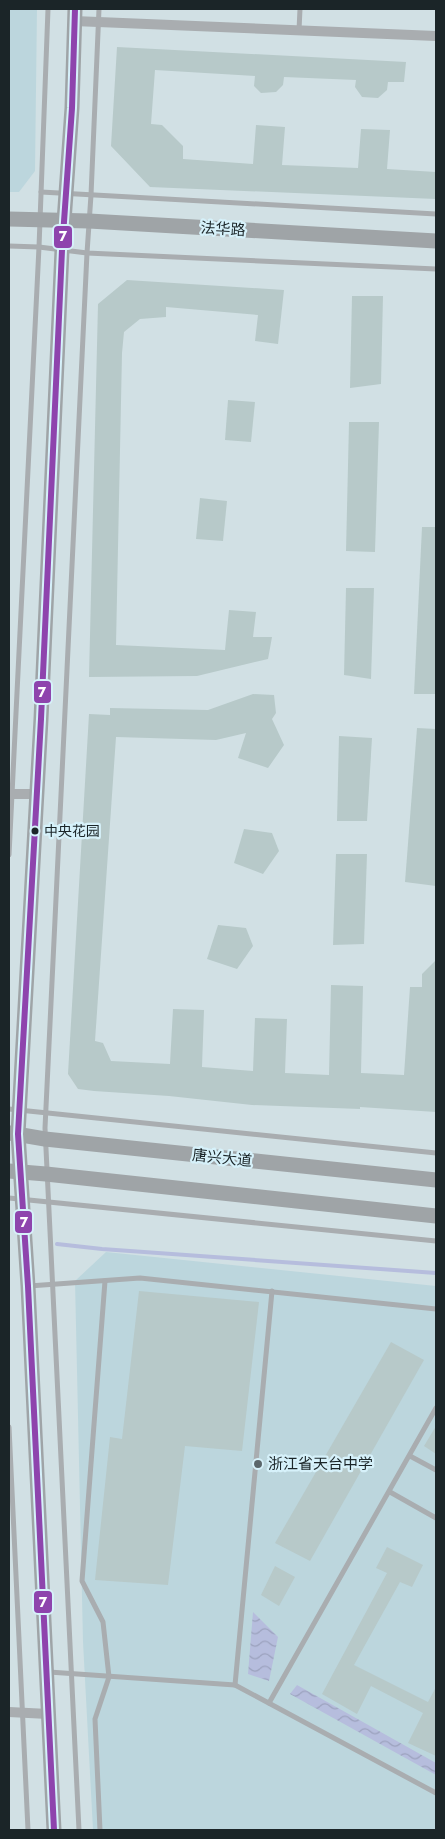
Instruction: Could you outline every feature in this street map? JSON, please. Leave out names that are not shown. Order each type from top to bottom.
[{"type":"main road","points":[[54,1830],[28,1286],[16,1198],[14,1110],[36,794],[62,250],[72,108],[75,15]]},
{"type":"main road","name":"法华路","points":[[9,219],[89,221],[436,241]]},
{"type":"main road","name":"唐兴大道","points":[[14,1134],[45,1139],[436,1180]]},
{"type":"main road","points":[[14,1172],[436,1216]]},
{"type":"street","points":[[75,15],[98,22],[436,36]]},
{"type":"street","points":[[10,794],[36,794]]},
{"type":"street","points":[[9,1712],[48,1714]]},
{"type":"lane","points":[[9,855],[10,794],[39,247],[48,9]]},
{"type":"lane","points":[[79,1830],[73,1674],[47,1201],[45,1113],[99,9]]},
{"type":"lane","points":[[299,31],[300,9]]},
{"type":"lane","points":[[41,192],[436,214]]},
{"type":"lane","points":[[9,246],[39,247],[87,253],[436,269]]},
{"type":"lane","points":[[14,1110],[436,1153]]},
{"type":"lane","points":[[16,1198],[436,1240]]},
{"type":"lane","points":[[28,1286],[140,1278],[436,1308]]},
{"type":"lane","points":[[100,1830],[95,1719],[109,1676],[103,1622],[82,1581],[105,1280]]},
{"type":"lane","points":[[235,1685],[272,1291]]},
{"type":"lane","points":[[268,1703],[390,1492],[436,1408]]},
{"type":"lane","points":[[9,1427],[28,1830]]},
{"type":"lane","points":[[410,1456],[436,1470]]},
{"type":"lane","points":[[390,1492],[436,1518]]},
{"type":"lane","points":[[46,1672],[235,1685],[436,1793]]},
{"type":"shaded area","points":[[9,9],[37,9],[35,171],[19,192],[9,192]]},
{"type":"shaded area","name":"浙江省天台中学","points":[[106,1252],[436,1286],[436,1830],[93,1830],[83,1642],[75,1281]]},
{"type":"water","points":[[253,1612],[278,1637],[269,1681],[248,1674]]},
{"type":"water","points":[[297,1685],[436,1763],[436,1775],[290,1694]]},
{"type":"building","points":[[117,47],[406,62],[404,82],[388,82],[387,90],[378,98],[362,97],[355,87],[356,80],[284,77],[283,85],[276,92],[261,93],[254,86],[255,76],[155,70],[151,124],[162,125],[183,146],[183,159],[253,164],[256,125],[285,127],[282,165],[358,168],[361,129],[390,130],[387,169],[436,172],[436,199],[150,187],[111,146]]},
{"type":"building","points":[[127,280],[284,290],[278,344],[255,341],[258,315],[166,307],[166,317],[140,319],[124,332],[122,353],[116,645],[225,650],[229,610],[256,612],[253,637],[272,637],[268,659],[197,676],[89,677],[98,304]]},
{"type":"building","points":[[352,296],[383,296],[381,384],[350,388]]},
{"type":"building","points":[[228,400],[255,402],[251,442],[225,440]]},
{"type":"building","points":[[349,422],[379,422],[375,552],[346,551]]},
{"type":"building","points":[[200,498],[227,501],[223,541],[196,539]]},
{"type":"building","points":[[422,527],[436,527],[436,694],[414,694]]},
{"type":"building","points":[[346,588],[374,588],[371,679],[344,675]]},
{"type":"building","points":[[253,694],[274,695],[276,713],[272,719],[284,745],[268,768],[238,758],[246,733],[216,740],[116,737],[95,1041],[103,1043],[111,1061],[170,1064],[173,1009],[204,1010],[202,1067],[253,1071],[255,1018],[287,1019],[285,1073],[329,1075],[331,985],[363,986],[361,1073],[404,1075],[410,987],[422,987],[422,974],[436,960],[436,1112],[360,1107],[360,1109],[252,1105],[169,1096],[94,1091],[78,1089],[68,1074],[89,714],[110,715],[110,708],[208,710]]},
{"type":"building","points":[[417,728],[436,729],[436,886],[405,882]]},
{"type":"building","points":[[339,736],[372,738],[367,821],[337,821]]},
{"type":"building","points":[[244,829],[272,833],[279,851],[263,874],[234,863]]},
{"type":"building","points":[[336,854],[367,854],[364,944],[333,945]]},
{"type":"building","points":[[218,925],[246,928],[253,946],[237,969],[207,959]]},
{"type":"building","points":[[139,1291],[259,1302],[242,1451],[185,1446],[168,1585],[95,1580],[110,1437],[122,1439]]},
{"type":"building","points":[[391,1342],[424,1360],[310,1561],[275,1543]]},
{"type":"building","points":[[436,1426],[436,1454],[424,1446]]},
{"type":"building","points":[[387,1547],[423,1565],[412,1587],[400,1582],[354,1665],[428,1702],[436,1687],[436,1756],[408,1743],[423,1713],[371,1686],[357,1714],[322,1694],[387,1573],[376,1568]]},
{"type":"building","points":[[275,1566],[295,1577],[279,1606],[261,1595]]},
{"type":"waterway","points":[[57,1244],[102,1249],[436,1273]]},
{"type":"transit line","name":"7","points":[[54,1830],[28,1286],[18,1134],[41,719],[62,250],[72,108],[75,9]]},
{"type":"place","name":"中央花园","points":[[35,831]]},
{"type":"place","name":"浙江省天台中学","points":[[258,1464]]}]
